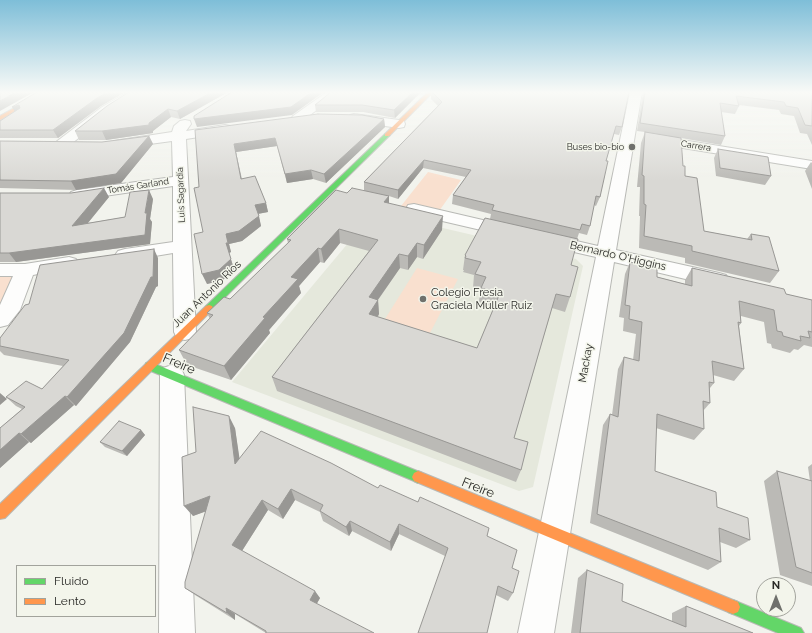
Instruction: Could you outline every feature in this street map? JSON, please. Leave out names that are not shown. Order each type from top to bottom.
[{"type":"main road","name":"Juan Antonio Ríos","points":[[0,513],[161,370],[186,332],[401,122]]},
{"type":"main road","name":"Freire","points":[[161,370],[796,633]]},
{"type":"street","points":[[61,145],[91,122]]},
{"type":"street","points":[[179,135],[180,127],[189,122]]},
{"type":"street","points":[[384,122],[399,124]]},
{"type":"street","name":"Mackay","points":[[536,633],[631,122]]},
{"type":"street","points":[[106,145],[234,128]]},
{"type":"street","name":"Luis Sagardía","points":[[179,135],[186,332]]},
{"type":"street","name":"Carrera","points":[[628,135],[812,165]]},
{"type":"street","points":[[46,145],[82,145]]},
{"type":"street","name":"Tomás Garland","points":[[64,196],[96,193],[181,180]]},
{"type":"street","points":[[331,190],[354,195]]},
{"type":"street","name":"Bernardo O'Higgins","points":[[401,206],[736,284]]},
{"type":"street","points":[[0,270],[25,270],[183,246]]},
{"type":"street","points":[[0,319],[12,305],[25,270]]},
{"type":"street","points":[[161,370],[177,633]]},
{"type":"shaded area","points":[[428,172],[461,180],[437,214],[401,206]]},
{"type":"shaded area","name":"Colegio Fresia Graciela Müller Ruiz","points":[[374,212],[576,259],[583,266],[533,487],[519,491],[232,382]]},
{"type":"shaded area","name":"Colegio Fresia Graciela Müller Ruiz","points":[[417,268],[458,279],[430,333],[385,319]]},
{"type":"shaded area","points":[[0,277],[14,277],[0,311]]},
{"type":"building","points":[[0,122],[65,122],[53,130],[0,130]]},
{"type":"building","points":[[87,122],[151,122],[149,125],[102,131],[75,131]]},
{"type":"building","points":[[260,122],[381,122],[324,174],[311,170],[285,174],[275,138],[234,144],[241,179],[255,176],[266,203],[255,205],[259,216],[239,231],[226,234],[228,243],[226,243],[231,259],[219,270],[202,274],[194,234],[203,232],[194,188],[199,187],[195,130]]},
{"type":"building","points":[[423,122],[623,122],[622,127],[616,126],[606,161],[608,161],[600,197],[596,196],[590,226],[582,224],[580,230],[492,210],[494,205],[453,195],[471,170],[424,160],[398,190],[364,182]]},
{"type":"building","points":[[640,122],[723,122],[725,136],[640,123]]},
{"type":"building","points":[[804,122],[812,122],[812,126],[805,125]]},
{"type":"building","points":[[645,132],[681,138],[685,176],[697,178],[704,231],[752,240],[751,234],[769,237],[779,271],[692,251],[692,246],[644,236],[646,205],[644,204],[644,176],[642,175]]},
{"type":"building","points":[[149,136],[116,174],[71,181],[0,180],[0,141],[102,142]]},
{"type":"building","points":[[718,149],[768,157],[771,176],[720,168]]},
{"type":"building","points":[[104,188],[72,226],[125,217],[130,192],[149,190],[145,213],[147,213],[145,235],[0,253],[0,193],[71,193]]},
{"type":"building","points":[[352,188],[389,196],[384,202],[443,216],[424,245],[417,243],[408,256],[399,254],[369,297],[378,300],[369,314],[477,348],[500,293],[481,288],[486,277],[475,274],[481,262],[465,258],[465,255],[485,218],[578,239],[571,265],[578,267],[570,297],[556,294],[514,438],[528,442],[521,470],[272,377],[378,240],[339,229],[321,249],[318,248],[291,277],[298,279],[263,317],[265,318],[224,366],[179,350],[213,315],[207,313],[224,297],[230,299],[291,240],[287,239],[336,190],[347,193]]},
{"type":"building","points":[[154,249],[153,277],[151,277],[124,333],[67,397],[65,396],[0,450],[0,428],[25,407],[6,397],[26,381],[42,389],[69,360],[0,346],[0,338],[25,305],[29,304],[40,265]]},
{"type":"building","points":[[630,262],[657,268],[657,277],[692,286],[692,268],[784,289],[786,294],[812,300],[812,332],[808,331],[810,338],[800,336],[801,341],[783,336],[782,332],[777,331],[774,310],[739,301],[741,323],[738,322],[744,369],[712,361],[714,383],[709,382],[710,403],[703,401],[704,429],[657,414],[655,471],[716,492],[717,507],[748,518],[750,540],[719,528],[721,562],[597,514],[610,414],[618,417],[624,357],[639,361],[642,322],[629,319],[630,306],[625,305]]},
{"type":"building","points":[[193,407],[229,416],[235,464],[261,431],[331,463],[378,488],[380,485],[418,502],[420,497],[489,528],[487,536],[517,550],[512,568],[519,571],[513,593],[498,586],[487,633],[418,633],[448,548],[399,524],[390,542],[350,521],[346,527],[320,511],[323,505],[291,489],[278,509],[262,500],[232,545],[315,591],[310,600],[374,633],[266,633],[266,631],[226,608],[227,613],[185,588],[185,582],[210,496],[184,506],[182,457],[196,452]]},
{"type":"building","points":[[119,421],[141,430],[122,451],[100,442]]},
{"type":"building","points":[[777,471],[812,481],[812,573],[796,567]]},
{"type":"building","points":[[587,570],[623,584],[622,601],[686,627],[686,606],[753,633],[580,633]]},
{"type":"traffic: fast","points":[[209,308],[387,135]]},
{"type":"traffic: fast","points":[[150,366],[418,477]]},
{"type":"traffic: fast","points":[[733,607],[796,633]]},
{"type":"traffic: slow","points":[[387,135],[401,122]]},
{"type":"traffic: slow","points":[[0,513],[209,308]]},
{"type":"traffic: slow","points":[[418,477],[733,607]]},
{"type":"place","name":"Buses bio-bio","points":[[632,147]]},
{"type":"place","name":"Colegio Fresia Graciela Müller Ruiz","points":[[423,299]]}]
